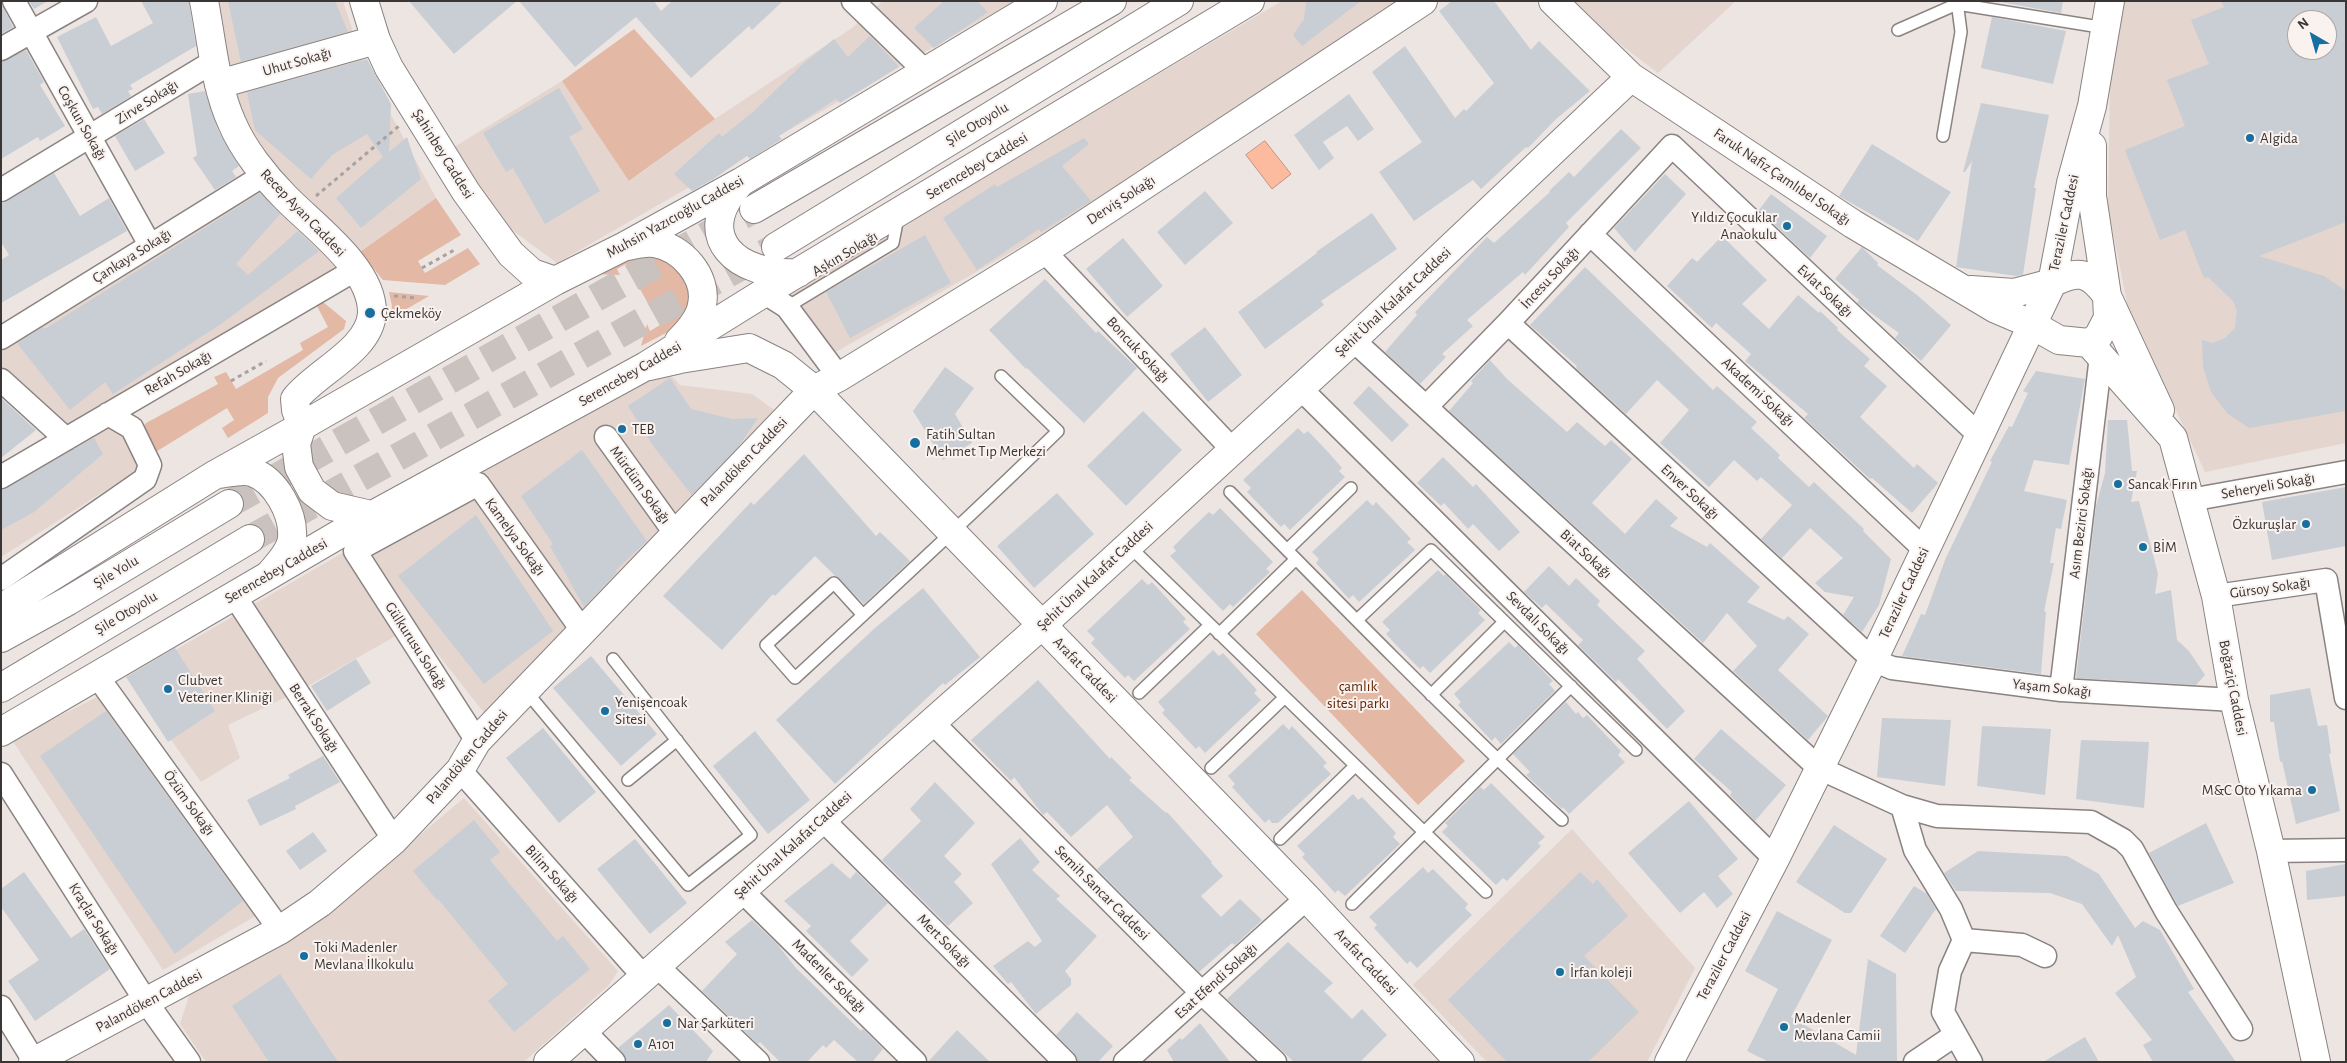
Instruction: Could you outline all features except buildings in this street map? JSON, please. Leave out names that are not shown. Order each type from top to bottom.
[{"type":"main road","name":"Recep Ayan Caddesi","points":[[204,1],[217,72],[232,124],[264,174],[333,242],[355,270],[363,282],[372,314],[360,344],[303,389],[296,399],[296,410],[302,426]]},
{"type":"main road","name":"Şahinbey Caddesi","points":[[364,1],[376,40],[388,68],[417,111],[466,192],[511,254],[532,272],[555,281]]},
{"type":"main road","name":"Muhsin Yazıcıoğlu Caddesi","points":[[1,608],[216,474],[555,281],[626,246],[741,182],[1043,1]]},
{"type":"main road","points":[[754,208],[1112,1]]},
{"type":"main road","name":"Şile Otoyolu","points":[[776,247],[1179,1]]},
{"type":"main road","name":"Serencebey Caddesi","points":[[1,732],[371,515],[657,360],[776,300],[798,273],[899,214],[1171,47],[1250,1]]},
{"type":"main road","name":"Derviş Sokağı","points":[[814,390],[839,377],[1044,251],[1423,1]]},
{"type":"main road","name":"Faruk Nafiz Çamlıbel Sokağı","points":[[1553,1],[1631,77],[1853,224],[1996,309],[2031,324]]},
{"type":"main road","name":"Teraziler Caddesi","points":[[1669,1062],[1775,859],[1873,660],[2052,283],[2071,183],[2092,106],[2110,1]]},
{"type":"main road","name":"Uhut Sokağı","points":[[217,72],[376,40]]},
{"type":"main road","name":"Şehit Ünal Kalafat Caddesi","points":[[548,1062],[823,820],[931,721],[1042,625],[1352,340],[1631,77]]},
{"type":"main road","name":"Teraziler Caddesi","points":[[2092,106],[2092,196],[2107,296]]},
{"type":"main road","points":[[741,182],[725,201],[718,225],[726,249],[742,262],[763,271],[782,274],[798,273]]},
{"type":"main road","points":[[626,246],[654,243],[673,249],[685,258],[701,284],[702,305],[698,314],[685,335],[657,360]]},
{"type":"main road","points":[[1962,289],[2014,293],[2052,283],[2066,276],[2083,274],[2097,282],[2107,296],[2173,438]]},
{"type":"main road","points":[[2031,324],[2059,340],[2095,350],[2098,337],[2108,318],[2107,296]]},
{"type":"main road","name":"Arafat Caddesi","points":[[657,360],[680,359],[749,348],[783,365],[814,390],[1307,898],[1460,1062]]},
{"type":"main road","name":"Boğaziçi Caddesi","points":[[2095,350],[2173,438],[2216,596],[2234,700],[2271,851],[2316,1062]]},
{"type":"main road","name":"Palandöken Caddesi","points":[[34,1061],[147,1003],[280,930],[320,903],[394,840],[460,770],[477,741],[814,390]]},
{"type":"main road","points":[[302,426],[296,444],[299,467],[312,491],[332,506],[371,515]]},
{"type":"main road","points":[[216,474],[252,472],[267,480],[280,497],[289,516],[292,539],[285,555],[270,574]]},
{"type":"main road","name":"Şile Yolu","points":[[1,638],[68,601],[228,504]]},
{"type":"main road","name":"Şile Otoyolu","points":[[1,688],[250,539]]},
{"type":"street","name":"Coşkun Sokağı","points":[[14,1],[150,245]]},
{"type":"street","points":[[1,49],[86,1]]},
{"type":"street","points":[[853,1],[925,71]]},
{"type":"street","name":"Zirve Sokağı","points":[[1,190],[91,137],[217,72]]},
{"type":"street","name":"İncesu Sokağı","points":[[1426,407],[1508,323],[1672,146]]},
{"type":"street","name":"Evlat Sokağı","points":[[1672,146],[1979,435]]},
{"type":"street","name":"Çankaya Sokağı","points":[[1,338],[264,174]]},
{"type":"street","name":"Akademi Sokağı","points":[[1590,234],[1925,550]]},
{"type":"street","name":"Boncuk Sokağı","points":[[1044,251],[1232,449]]},
{"type":"street","name":"Refah Sokağı","points":[[1,477],[355,270]]},
{"type":"street","points":[[776,300],[839,377]]},
{"type":"street","name":"Enver Sokağı","points":[[1508,323],[1873,660]]},
{"type":"street","name":"Biat Sokağı","points":[[1352,340],[1819,768],[1902,806],[1937,816],[2091,822],[2123,840],[2132,849],[2166,911],[2241,1029]]},
{"type":"street","name":"Asım Bezirci Sokağı","points":[[2061,690],[2095,350]]},
{"type":"street","points":[[1,380],[66,439]]},
{"type":"street","name":"Sevdalı Sokağı","points":[[1300,388],[1775,859]]},
{"type":"street","points":[[1,579],[145,479],[150,464],[132,428],[108,414]]},
{"type":"street","name":"Mürdüm Sokağı","points":[[606,437],[675,533]]},
{"type":"street","name":"Seheryeli Sokağı","points":[[2190,500],[2346,472]]},
{"type":"street","name":"Kamelya Sokağı","points":[[355,552],[478,484],[582,630]]},
{"type":"street","name":"Gülkurusu Sokağı","points":[[355,552],[477,741]]},
{"type":"street","name":"Gürsoy Sokağı","points":[[2216,596],[2326,580],[2346,698]]},
{"type":"street","name":"Berrak Sokağı","points":[[234,596],[394,840]]},
{"type":"street","name":"Yaşam Sokağı","points":[[1873,660],[1892,668],[2061,690],[2234,700]]},
{"type":"street","name":"Özüm Sokağı","points":[[97,676],[280,930]]},
{"type":"street","name":"Semih Sancar Caddesi","points":[[931,721],[1203,994],[1275,1062]]},
{"type":"street","name":"Bilim Sokağı","points":[[460,770],[650,972],[758,1062]]},
{"type":"street","name":"Kraçlar Sokağı","points":[[1,774],[147,1003],[188,1062]]},
{"type":"street","points":[[1902,806],[1915,850],[1951,909],[1964,940],[1950,971],[1942,1012],[1972,1062]]},
{"type":"street","name":"Mert Sokağı","points":[[823,820],[1065,1062]]},
{"type":"street","points":[[2271,851],[2346,850]]},
{"type":"street","name":"Madenler Sokağı","points":[[742,891],[915,1062]]},
{"type":"street","name":"Esat Efendi Sokağı","points":[[1125,1062],[1203,994],[1307,898]]},
{"type":"street","points":[[1964,940],[2022,945],[2045,956]]},
{"type":"street","points":[[1,1007],[34,1061]]},
{"type":"street","points":[[583,1030],[614,1062]]},
{"type":"street","points":[[1915,1062],[1955,1035]]},
{"type":"lane","points":[[1898,30],[1957,2],[2106,28]]},
{"type":"lane","points":[[1943,136],[1961,32],[1957,2]]},
{"type":"lane","name":"Aşkın Sokağı","points":[[776,300],[893,243],[899,214]]},
{"type":"lane","points":[[864,615],[834,583],[766,645],[796,678],[953,533],[1058,431],[1000,376]]},
{"type":"lane","points":[[1287,550],[1350,488]]},
{"type":"lane","points":[[1230,492],[1431,695],[1562,820]]},
{"type":"lane","points":[[1128,545],[1486,892]]},
{"type":"lane","points":[[1356,620],[1431,550],[1636,750]]},
{"type":"lane","points":[[1219,634],[1296,559]]},
{"type":"lane","points":[[1431,695],[1504,622]]},
{"type":"lane","points":[[1139,693],[1210,625]]},
{"type":"lane","points":[[525,690],[688,886],[751,835],[613,659]]},
{"type":"lane","points":[[1352,904],[1571,686]]},
{"type":"lane","points":[[1211,768],[1285,698]]},
{"type":"lane","points":[[628,780],[677,740]]},
{"type":"lane","points":[[1280,838],[1356,766]]},
{"type":"path","points":[[300,209],[417,111]]},
{"type":"path","points":[[422,268],[456,249]]},
{"type":"path","points":[[391,296],[416,298]]},
{"type":"path","points":[[231,382],[266,361]]},
{"type":"shaded area","points":[[212,1],[343,1],[363,63],[436,198],[360,252],[270,164],[234,101]]},
{"type":"shaded area","points":[[883,1],[1014,1],[557,263],[501,222],[454,147],[562,81],[630,181],[715,119],[852,28]]},
{"type":"shaded area","points":[[1282,1],[1396,1],[1178,157],[827,357],[784,295]]},
{"type":"shaded area","points":[[1564,1],[1736,1],[1658,73]]},
{"type":"shaded area","points":[[2124,1],[2305,1],[2301,10],[2287,10],[2287,60],[2305,60],[2346,109],[2346,443],[2205,472],[2128,308],[2108,207],[2110,76]]},
{"type":"shaded area","points":[[1265,141],[1291,174],[1272,189],[1246,155]]},
{"type":"shaded area","points":[[260,180],[338,270],[116,414],[139,469],[1,557],[1,483],[73,442],[1,373],[1,348]]},
{"type":"shaded area","points":[[663,367],[680,385],[752,394],[773,409],[778,417],[488,718],[415,625],[299,691],[228,725],[240,758],[201,782],[127,678]]},
{"type":"shaded area","points":[[113,689],[264,911],[163,970],[12,740]]},
{"type":"shaded area","points":[[464,798],[618,971],[609,985],[524,1062],[206,1062],[180,1024],[189,996],[322,917]]},
{"type":"shaded area","points":[[1572,829],[1695,968],[1647,1062],[1487,1062],[1413,985]]},
{"type":"green space","points":[[634,29],[715,119],[629,181],[562,81]]},
{"type":"green space","points":[[436,198],[461,235],[418,261],[425,273],[468,248],[480,264],[445,285],[383,280],[360,252]]},
{"type":"green space","points":[[634,251],[675,259],[688,282],[691,303],[681,325],[641,346],[647,324],[650,331],[660,325],[626,264],[617,269],[620,275],[593,274]]},
{"type":"green space","points":[[389,292],[429,296],[391,318],[392,306]]},
{"type":"green space","points":[[323,302],[346,321],[344,329],[278,378],[268,397],[268,413],[228,438],[222,428],[234,420],[227,408],[154,453],[142,429],[146,423],[218,384],[214,377],[226,372],[236,389],[303,350],[300,343],[328,327],[317,306]]},
{"type":"green space","name":"çamlık sitesi parkı","points":[[1302,590],[1465,761],[1418,805],[1256,634]]},
{"type":"tunnel","points":[[229,504],[754,209]]},
{"type":"tunnel","points":[[250,539],[776,247]]},
{"type":"place","name":"Algida","points":[[2250,138]]},
{"type":"place","name":"Yıldız Çocuklar Anaokulu","points":[[1787,226]]},
{"type":"place","name":"Çekmeköy","points":[[370,313]]},
{"type":"place","name":"TEB","points":[[622,429]]},
{"type":"place","name":"Fatih Sultan Mehmet Tıp Merkezi","points":[[915,443]]},
{"type":"place","name":"Sancak Fırın","points":[[2118,484]]},
{"type":"place","name":"Özkuruşlar","points":[[2306,524]]},
{"type":"place","name":"BİM","points":[[2143,547]]},
{"type":"place","name":"Clubvet Veteriner Kliniği","points":[[168,689]]},
{"type":"place","name":"Yenişencoak Sitesi","points":[[605,711]]},
{"type":"place","name":"M&C Oto Yıkama","points":[[2312,790]]},
{"type":"place","name":"Toki Madenler Mevlana İlkokulu","points":[[304,956]]},
{"type":"place","name":"İrfan koleji","points":[[1560,972]]},
{"type":"place","name":"Nar Şarküteri","points":[[667,1023]]},
{"type":"place","name":"Madenler Mevlana Camii","points":[[1784,1027]]},
{"type":"place","name":"A101","points":[[638,1044]]}]
